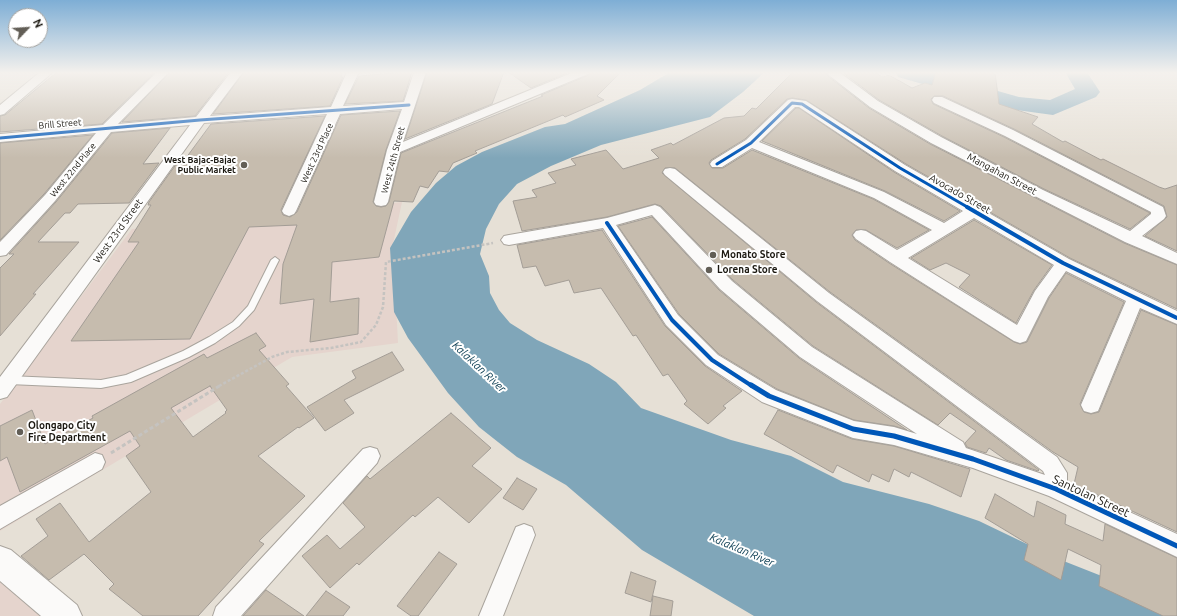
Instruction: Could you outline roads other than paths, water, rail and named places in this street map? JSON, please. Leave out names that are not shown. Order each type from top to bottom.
[{"type":"street","points":[[0,111],[12,101]]},
{"type":"street","name":"West 22nd Place","points":[[0,251],[50,198],[107,128],[134,101]]},
{"type":"street","name":"West 23rd Street","points":[[4,386],[215,101]]},
{"type":"street","name":"West 23rd Place","points":[[289,212],[341,101]]},
{"type":"street","name":"West 24th Street","points":[[381,202],[394,150],[410,101]]},
{"type":"street","points":[[394,150],[514,101]]},
{"type":"street","name":"Mangahan Street","points":[[870,101],[936,140],[1038,193],[1177,259]]},
{"type":"street","points":[[940,101],[1009,133],[1158,210],[1159,216],[1130,238]]},
{"type":"street","name":"Avocado Street","points":[[717,164],[750,143],[792,103],[802,104],[900,168],[973,212],[1063,263],[1177,318]]},
{"type":"street","name":"Brill Street","points":[[0,138],[200,120],[409,105]]},
{"type":"street","points":[[750,143],[879,195],[943,229]]},
{"type":"street","points":[[670,172],[823,297],[1050,464],[1056,473],[1056,489]]},
{"type":"street","points":[[509,240],[607,223],[655,210],[726,285],[758,314],[806,352],[973,459]]},
{"type":"street","points":[[896,258],[973,212]]},
{"type":"street","points":[[607,223],[672,320],[712,360],[769,396],[854,429],[894,436],[973,459]]},
{"type":"street","points":[[861,235],[1020,336],[1042,295],[1063,263]]},
{"type":"street","points":[[1091,406],[1136,298]]},
{"type":"street","points":[[224,616],[370,456]]},
{"type":"street","name":"Santolan Street","points":[[973,459],[1056,489],[1177,546]]},
{"type":"street","points":[[0,518],[95,462]]},
{"type":"street","points":[[491,616],[524,535]]},
{"type":"street","points":[[0,561],[66,616]]},
{"type":"lane","points":[[4,386],[101,384],[126,380],[186,354],[212,340],[236,324],[251,308],[275,260]]},
{"type":"water","name":"Kalaklan River","points":[[616,101],[731,101],[710,117],[601,145],[551,166],[517,184],[499,204],[486,229],[480,254],[489,276],[490,293],[499,310],[510,323],[537,340],[589,364],[616,382],[641,408],[731,440],[791,456],[843,482],[929,504],[979,521],[1056,558],[1165,601],[1177,616],[754,616],[642,550],[566,485],[517,457],[479,427],[448,393],[408,338],[394,312],[390,248],[411,212],[436,183],[456,166],[482,152],[545,127],[565,124]]},
{"type":"waterway","points":[[1006,101],[1017,104],[1053,108],[1069,101]]},
{"type":"place","name":"West Bajac-Bajac Public Market","points":[[244,165]]},
{"type":"place","name":"Monato Store","points":[[713,255]]},
{"type":"place","name":"Lorena Store","points":[[709,270]]},
{"type":"place","name":"Olongapo City Fire Department","points":[[20,432]]}]
